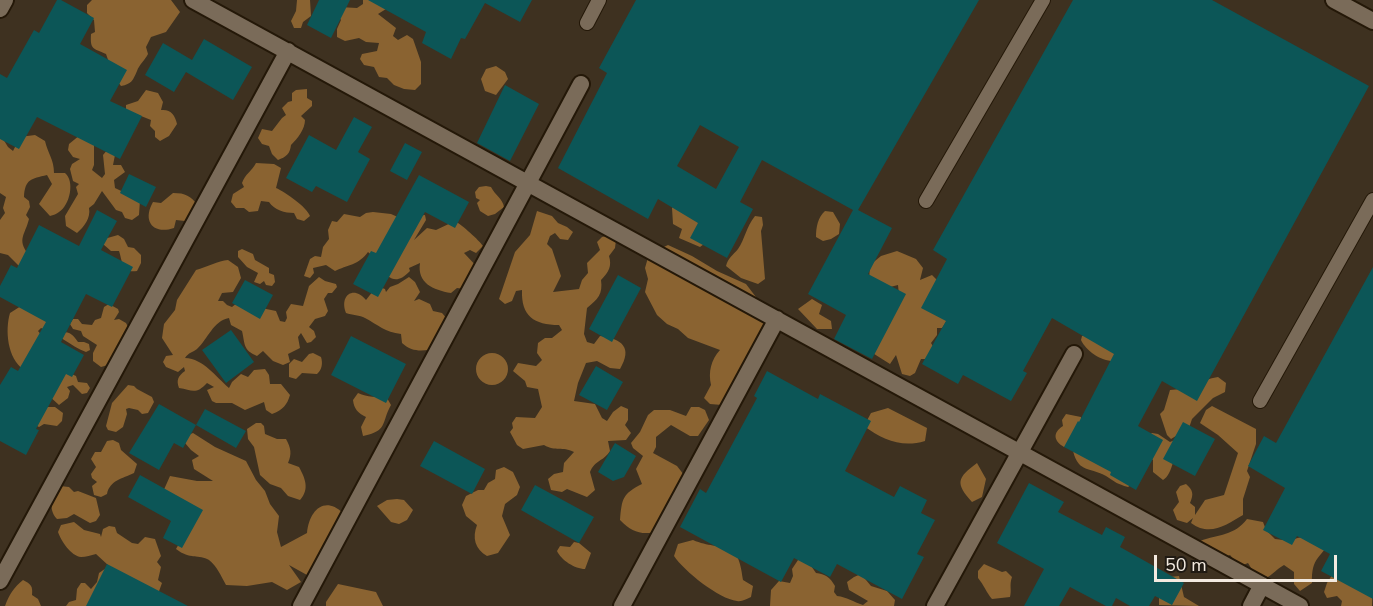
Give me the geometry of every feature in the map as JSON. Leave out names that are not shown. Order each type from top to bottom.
[{"type":"street","points":[[0,9],[5,0]]},
{"type":"street","points":[[194,0],[1300,606]]},
{"type":"street","points":[[1334,0],[1373,21]]},
{"type":"street","points":[[0,581],[288,51]]},
{"type":"street","points":[[301,606],[581,84]]},
{"type":"street","points":[[622,606],[777,319]]},
{"type":"street","points":[[935,606],[1074,354]]},
{"type":"street","points":[[1251,606],[1262,585]]},
{"type":"lane","points":[[587,23],[599,0]]},
{"type":"lane","points":[[926,201],[1044,0]]},
{"type":"lane","points":[[1260,401],[1373,200]]},
{"type":"shaded area","points":[[92,0],[171,0],[180,12],[166,32],[151,37],[146,47],[148,54],[128,84],[121,86],[114,77],[106,54],[92,46],[91,34],[95,32],[94,20],[87,13],[87,5]]},
{"type":"shaded area","points":[[297,0],[310,0],[311,16],[303,22],[301,28],[294,28],[291,21],[296,11]]},
{"type":"shaded area","points":[[363,0],[391,0],[386,9],[378,14],[396,28],[393,36],[398,40],[407,35],[413,39],[421,62],[421,84],[415,90],[394,85],[387,78],[379,77],[374,67],[364,65],[360,59],[362,54],[377,51],[379,43],[366,42],[359,38],[345,41],[337,37],[337,29],[341,20],[337,14],[339,7],[357,8],[363,4]]},
{"type":"shaded area","points":[[496,66],[505,72],[508,79],[496,95],[485,91],[481,79],[486,69]]},
{"type":"shaded area","points":[[307,89],[307,98],[312,101],[312,106],[301,116],[305,120],[304,127],[291,145],[289,153],[278,160],[272,154],[269,146],[262,144],[258,138],[262,129],[272,131],[286,115],[282,108],[292,101],[292,93],[296,90]]},
{"type":"shaded area","points":[[146,90],[158,93],[163,102],[161,110],[174,115],[177,124],[169,136],[160,141],[155,137],[155,131],[150,126],[151,120],[126,110],[126,105],[138,101]]},
{"type":"shaded area","points":[[0,134],[13,151],[20,137],[35,135],[45,141],[54,173],[65,173],[70,181],[70,193],[66,204],[58,213],[50,216],[39,204],[52,184],[47,175],[27,183],[24,197],[29,201],[30,207],[26,215],[29,219],[22,241],[28,254],[19,266],[8,255],[0,253],[0,220],[5,213],[3,208],[6,197],[0,193]]},
{"type":"shaded area","points":[[80,135],[94,139],[92,170],[102,178],[105,174],[103,155],[108,149],[115,155],[113,165],[121,165],[125,172],[114,180],[115,188],[140,200],[139,215],[132,220],[125,218],[122,212],[116,210],[102,191],[89,208],[88,219],[80,231],[77,233],[66,226],[65,216],[78,194],[76,187],[79,184],[73,181],[70,169],[72,164],[80,159],[73,157],[68,150],[69,144]]},
{"type":"shaded area","points":[[256,163],[274,164],[281,168],[276,188],[300,204],[310,216],[304,221],[297,219],[294,213],[280,210],[269,202],[261,201],[258,211],[249,212],[244,208],[236,208],[231,202],[233,194],[244,187],[243,180]]},
{"type":"shaded area","points":[[479,187],[491,187],[504,207],[488,216],[480,211],[477,203],[480,200],[476,198],[475,192]]},
{"type":"shaded area","points":[[173,193],[193,199],[198,205],[194,217],[185,221],[176,220],[174,228],[167,230],[155,228],[149,220],[153,202],[161,203]]},
{"type":"shaded area","points":[[675,204],[697,219],[704,244],[700,247],[679,238],[682,229],[673,224],[672,208]]},
{"type":"shaded area","points":[[537,211],[552,216],[558,223],[573,232],[568,240],[560,239],[555,233],[550,236],[547,244],[552,249],[561,276],[553,292],[579,289],[588,273],[587,263],[600,250],[597,242],[602,237],[610,235],[616,240],[615,248],[609,256],[609,269],[601,280],[600,293],[587,308],[584,334],[587,342],[594,344],[600,336],[619,342],[625,350],[624,361],[620,369],[610,368],[597,361],[586,363],[574,401],[595,404],[602,418],[607,421],[621,406],[628,409],[628,420],[625,425],[631,433],[626,440],[608,441],[610,451],[594,465],[590,472],[595,490],[587,497],[567,489],[562,492],[551,490],[548,479],[554,474],[563,472],[564,463],[574,452],[544,445],[523,449],[517,445],[510,432],[516,417],[535,418],[542,407],[538,389],[527,387],[525,381],[513,371],[518,363],[536,366],[542,360],[537,353],[538,343],[545,338],[552,338],[562,330],[559,325],[536,321],[531,317],[524,306],[522,290],[516,291],[512,301],[505,304],[499,299],[515,252],[530,235]]},
{"type":"shaded area","points":[[825,211],[833,212],[840,224],[839,234],[823,241],[816,237],[816,233],[819,219]]},
{"type":"shaded area","points":[[373,212],[391,214],[400,218],[425,215],[426,220],[414,240],[427,228],[436,230],[455,221],[483,246],[476,253],[470,250],[464,253],[480,270],[465,289],[457,288],[451,293],[438,290],[428,284],[421,276],[420,263],[409,268],[410,271],[402,277],[391,278],[368,252],[357,262],[335,271],[326,265],[313,268],[314,273],[310,278],[304,276],[310,259],[315,256],[321,257],[323,247],[329,239],[328,230],[332,221],[337,222],[344,214],[360,217]]},
{"type":"shaded area","points":[[755,216],[762,217],[763,225],[761,231],[765,279],[758,284],[741,278],[726,266],[738,249]]},
{"type":"shaded area","points":[[118,235],[124,239],[128,247],[134,248],[141,255],[141,263],[137,271],[125,269],[119,251],[111,251],[103,244],[104,239]]},
{"type":"shaded area","points":[[668,245],[746,284],[762,305],[770,332],[722,405],[710,404],[704,398],[711,385],[712,362],[720,350],[688,338],[678,329],[667,324],[657,315],[645,292],[648,279],[645,268],[649,254]]},
{"type":"shaded area","points":[[242,249],[253,254],[255,260],[269,268],[269,273],[274,275],[275,282],[272,286],[266,285],[264,281],[260,284],[254,282],[258,273],[247,267],[238,257],[238,251]]},
{"type":"shaded area","points":[[897,251],[916,259],[923,268],[920,280],[932,275],[937,280],[953,311],[942,328],[937,328],[937,335],[931,343],[934,348],[926,359],[921,359],[915,373],[910,376],[902,374],[896,355],[890,364],[871,352],[899,295],[898,285],[886,288],[869,280],[870,265],[881,256]]},
{"type":"shaded area","points":[[228,260],[238,267],[241,278],[233,292],[222,293],[218,301],[223,301],[232,307],[237,303],[276,311],[280,321],[285,322],[286,312],[291,304],[303,306],[309,286],[319,277],[336,284],[337,287],[324,299],[328,311],[325,316],[315,319],[309,327],[314,331],[316,337],[307,343],[301,333],[298,337],[300,348],[288,354],[290,362],[283,365],[273,361],[263,351],[257,356],[249,351],[245,346],[242,331],[231,325],[229,318],[215,326],[201,345],[185,358],[204,365],[229,388],[241,374],[248,377],[254,370],[265,369],[269,375],[270,384],[281,384],[290,395],[284,407],[272,414],[266,410],[264,402],[245,410],[232,403],[216,403],[212,401],[207,390],[214,387],[207,383],[197,390],[179,388],[178,380],[185,371],[184,367],[178,372],[166,367],[163,362],[166,356],[173,355],[162,338],[164,324],[175,310],[177,300],[196,270]]},
{"type":"shaded area","points":[[409,277],[415,282],[420,292],[414,301],[419,299],[430,304],[433,311],[442,313],[448,320],[429,350],[408,348],[402,343],[401,334],[386,330],[363,317],[346,313],[344,307],[344,301],[349,294],[357,293],[366,300],[379,287],[385,289],[386,292],[390,287]]},
{"type":"shaded area","points":[[812,299],[822,305],[819,314],[831,321],[832,329],[817,329],[798,309]]},
{"type":"shaded area","points":[[109,304],[119,312],[114,320],[119,319],[126,323],[130,331],[119,352],[114,352],[114,360],[101,367],[93,361],[93,353],[97,345],[83,336],[81,331],[73,329],[70,324],[73,319],[78,319],[82,324],[92,325],[95,320],[101,318],[104,307]]},
{"type":"shaded area","points":[[21,306],[51,321],[62,332],[72,334],[78,342],[89,344],[90,350],[86,352],[41,328],[38,331],[42,336],[24,370],[14,358],[8,335],[10,313]]},
{"type":"shaded area","points":[[1088,334],[1117,344],[1115,361],[1100,358],[1087,348],[1081,340],[1082,336]]},
{"type":"shaded area","points":[[313,353],[321,357],[322,362],[317,374],[302,373],[296,379],[289,377],[289,364],[294,359],[302,362]]},
{"type":"shaded area","points":[[492,353],[503,358],[508,369],[503,380],[492,385],[481,380],[476,369],[481,358]]},
{"type":"shaded area","points":[[67,372],[76,376],[78,382],[87,383],[90,388],[87,393],[82,394],[73,385],[67,387],[70,391],[68,398],[59,405],[48,395]]},
{"type":"shaded area","points":[[1218,377],[1226,383],[1225,392],[1213,398],[1192,419],[1189,428],[1171,439],[1167,435],[1160,414],[1164,410],[1170,390]]},
{"type":"shaded area","points":[[128,385],[152,397],[154,402],[148,413],[142,414],[138,410],[126,409],[127,414],[123,427],[116,432],[108,430],[106,426],[112,403]]},
{"type":"shaded area","points":[[358,393],[387,398],[391,405],[383,425],[377,432],[363,436],[361,427],[366,417],[357,410],[353,400]]},
{"type":"shaded area","points":[[1212,406],[1256,429],[1256,444],[1247,471],[1250,477],[1243,499],[1243,515],[1218,528],[1205,529],[1191,523],[1193,518],[1187,523],[1177,520],[1173,510],[1179,502],[1176,492],[1180,486],[1186,484],[1192,492],[1190,503],[1195,507],[1195,515],[1205,500],[1224,495],[1238,453],[1200,423],[1206,410]]},
{"type":"shaded area","points":[[47,407],[55,407],[63,413],[62,421],[57,426],[44,424],[39,427],[33,424]]},
{"type":"shaded area","points":[[691,407],[705,410],[709,420],[698,436],[690,436],[671,425],[656,437],[656,447],[653,453],[677,466],[684,475],[657,532],[641,533],[632,530],[620,520],[624,498],[630,491],[642,484],[636,469],[643,456],[633,448],[631,443],[640,432],[648,415],[654,410],[670,410],[686,416]]},
{"type":"shaded area","points":[[888,408],[927,428],[925,441],[901,443],[878,435],[864,426],[871,413]]},
{"type":"shaded area","points":[[1066,414],[1081,417],[1081,425],[1134,483],[1128,487],[1124,486],[1080,465],[1072,446],[1064,447],[1056,437],[1057,431],[1063,426],[1062,420]]},
{"type":"shaded area","points":[[256,423],[264,426],[265,434],[277,439],[286,439],[290,451],[288,463],[299,467],[305,479],[306,488],[300,500],[288,496],[281,488],[270,484],[260,475],[254,447],[248,439],[247,429]]},
{"type":"shaded area","points":[[193,433],[215,447],[246,461],[279,516],[277,532],[281,547],[307,533],[311,518],[319,508],[330,505],[343,513],[318,569],[307,575],[289,565],[301,582],[287,590],[272,582],[247,586],[226,585],[217,568],[209,560],[186,555],[176,549],[196,513],[162,494],[170,476],[197,481],[213,481],[194,469],[192,460],[199,456],[185,443],[186,436]]},
{"type":"shaded area","points":[[1152,433],[1170,442],[1179,438],[1171,468],[1163,480],[1153,472],[1153,460],[1143,451],[1144,438]]},
{"type":"shaded area","points":[[113,440],[119,443],[121,450],[137,464],[134,473],[114,483],[107,494],[101,497],[94,495],[92,486],[97,482],[91,474],[96,467],[91,459],[95,452],[101,452],[107,441]]},
{"type":"shaded area","points":[[977,463],[986,479],[982,497],[972,502],[963,490],[961,481],[965,473]]},
{"type":"shaded area","points":[[504,467],[513,472],[520,487],[517,495],[505,504],[502,516],[510,535],[498,553],[487,556],[476,543],[477,525],[466,516],[462,505],[466,496],[478,490],[484,490],[488,483],[495,479],[496,470]]},
{"type":"shaded area","points":[[60,486],[69,487],[74,492],[78,491],[96,498],[100,515],[96,521],[90,523],[74,514],[67,518],[57,519],[52,507],[53,498]]},
{"type":"shaded area","points":[[387,500],[404,500],[413,510],[407,520],[399,524],[391,522],[377,506]]},
{"type":"shaded area","points":[[1247,519],[1263,522],[1266,530],[1275,539],[1291,541],[1305,537],[1333,538],[1315,563],[1312,583],[1300,591],[1294,584],[1294,572],[1284,565],[1262,580],[1256,576],[1248,563],[1243,565],[1230,555],[1223,558],[1200,556],[1200,541],[1231,532]]},
{"type":"shaded area","points":[[74,522],[84,530],[100,534],[101,537],[103,529],[109,526],[115,527],[117,533],[132,543],[138,544],[145,537],[155,539],[161,556],[157,562],[161,567],[158,580],[162,583],[158,594],[110,606],[66,606],[69,602],[76,600],[77,589],[81,583],[85,583],[91,589],[97,582],[99,573],[109,566],[96,554],[77,556],[61,540],[58,532],[61,525]]},
{"type":"shaded area","points":[[693,540],[733,551],[741,566],[743,580],[753,586],[751,597],[741,601],[730,599],[712,590],[686,569],[674,556],[678,544]]},
{"type":"shaded area","points":[[574,542],[579,543],[591,553],[585,569],[569,563],[557,551],[560,546],[570,547]]},
{"type":"shaded area","points":[[798,560],[807,560],[816,573],[829,578],[835,586],[834,592],[837,596],[863,605],[868,601],[849,590],[847,582],[861,574],[871,586],[887,591],[895,600],[894,606],[770,606],[771,590],[779,581],[790,583],[793,576],[792,569]]},
{"type":"shaded area","points":[[984,564],[1002,572],[1006,571],[1012,577],[1010,597],[992,599],[978,578],[978,571]]},
{"type":"shaded area","points":[[1334,572],[1373,580],[1372,606],[1341,606],[1342,601],[1337,596],[1327,598],[1324,592]]},
{"type":"shaded area","points":[[1179,576],[1184,597],[1199,606],[1159,605],[1159,592],[1169,577]]},
{"type":"shaded area","points":[[23,580],[31,586],[32,595],[38,599],[41,606],[5,606],[12,592]]},
{"type":"shaded area","points":[[338,584],[376,592],[383,606],[326,606],[326,602]]},
{"type":"building","points":[[57,0],[94,18],[80,44],[127,70],[110,101],[142,116],[120,159],[37,117],[19,149],[0,139],[0,74],[7,78],[34,30],[39,33]]},
{"type":"building","points":[[319,0],[350,0],[331,38],[307,25]]},
{"type":"building","points":[[368,0],[532,0],[520,22],[485,3],[465,39],[461,38],[451,59],[422,43],[426,32]]},
{"type":"building","points":[[636,0],[979,0],[858,210],[892,228],[868,274],[906,294],[872,359],[834,339],[846,315],[808,294],[853,210],[762,160],[740,202],[753,209],[727,258],[690,238],[698,223],[658,199],[648,219],[558,168],[607,73],[599,68]],"holes":[[[700,125],[739,147],[716,189],[677,166]]]},
{"type":"building","points":[[1073,0],[1212,0],[1369,86],[1197,401],[1162,381],[1138,426],[1163,440],[1136,490],[1110,475],[1111,472],[1064,447],[1114,354],[1052,318],[1023,371],[1027,373],[1011,401],[963,375],[958,384],[922,364],[946,321],[921,308],[947,259],[933,250]]},
{"type":"building","points":[[204,39],[252,67],[233,100],[186,72],[174,92],[145,75],[163,43],[192,60]]},
{"type":"building","points":[[505,85],[539,104],[510,161],[477,143]]},
{"type":"building","points":[[354,117],[372,127],[358,152],[370,159],[347,202],[316,186],[312,192],[286,178],[309,135],[336,150]]},
{"type":"building","points":[[405,143],[422,152],[407,180],[390,171]]},
{"type":"building","points":[[129,174],[156,187],[146,207],[120,193]]},
{"type":"building","points":[[419,175],[469,202],[455,228],[425,212],[378,297],[353,284],[371,251],[376,253]]},
{"type":"building","points":[[97,210],[117,221],[101,250],[133,267],[112,307],[86,294],[61,342],[84,355],[72,377],[66,374],[36,429],[39,430],[26,455],[0,441],[0,385],[11,367],[18,371],[46,322],[0,297],[0,286],[11,265],[17,268],[39,225],[79,246]]},
{"type":"building","points":[[1373,267],[1373,599],[1321,571],[1330,554],[1297,536],[1292,545],[1263,530],[1285,488],[1248,466],[1264,436],[1276,443]]},
{"type":"building","points":[[618,275],[641,288],[612,342],[589,329]]},
{"type":"building","points":[[245,280],[273,295],[260,319],[232,303]]},
{"type":"building","points":[[231,330],[254,362],[226,383],[202,350]]},
{"type":"building","points":[[351,336],[406,364],[386,403],[331,375]]},
{"type":"building","points":[[596,366],[623,382],[607,410],[579,395]]},
{"type":"building","points":[[767,371],[818,399],[820,394],[871,421],[845,471],[894,497],[900,486],[927,500],[921,513],[935,520],[917,554],[924,557],[902,599],[837,564],[830,577],[794,558],[781,582],[680,527],[700,489],[706,493],[757,398],[754,396]]},
{"type":"building","points":[[159,404],[196,425],[183,448],[174,443],[159,470],[129,453]]},
{"type":"building","points":[[205,409],[246,431],[236,448],[196,425]]},
{"type":"building","points":[[1183,422],[1215,439],[1195,476],[1163,459]]},
{"type":"building","points":[[434,441],[485,469],[472,494],[420,466]]},
{"type":"building","points":[[615,443],[636,456],[624,477],[613,481],[598,472]]},
{"type":"building","points":[[140,475],[203,510],[182,548],[163,538],[171,521],[128,497]]},
{"type":"building","points":[[1029,483],[1064,502],[1058,512],[1102,535],[1106,527],[1125,537],[1120,547],[1184,583],[1172,605],[1155,596],[1149,606],[1130,606],[1116,598],[1112,606],[1106,606],[1070,587],[1059,606],[1024,606],[1044,569],[997,543]]},
{"type":"building","points":[[535,485],[594,517],[579,543],[521,510]]},
{"type":"building","points":[[107,564],[188,606],[86,606]]}]
